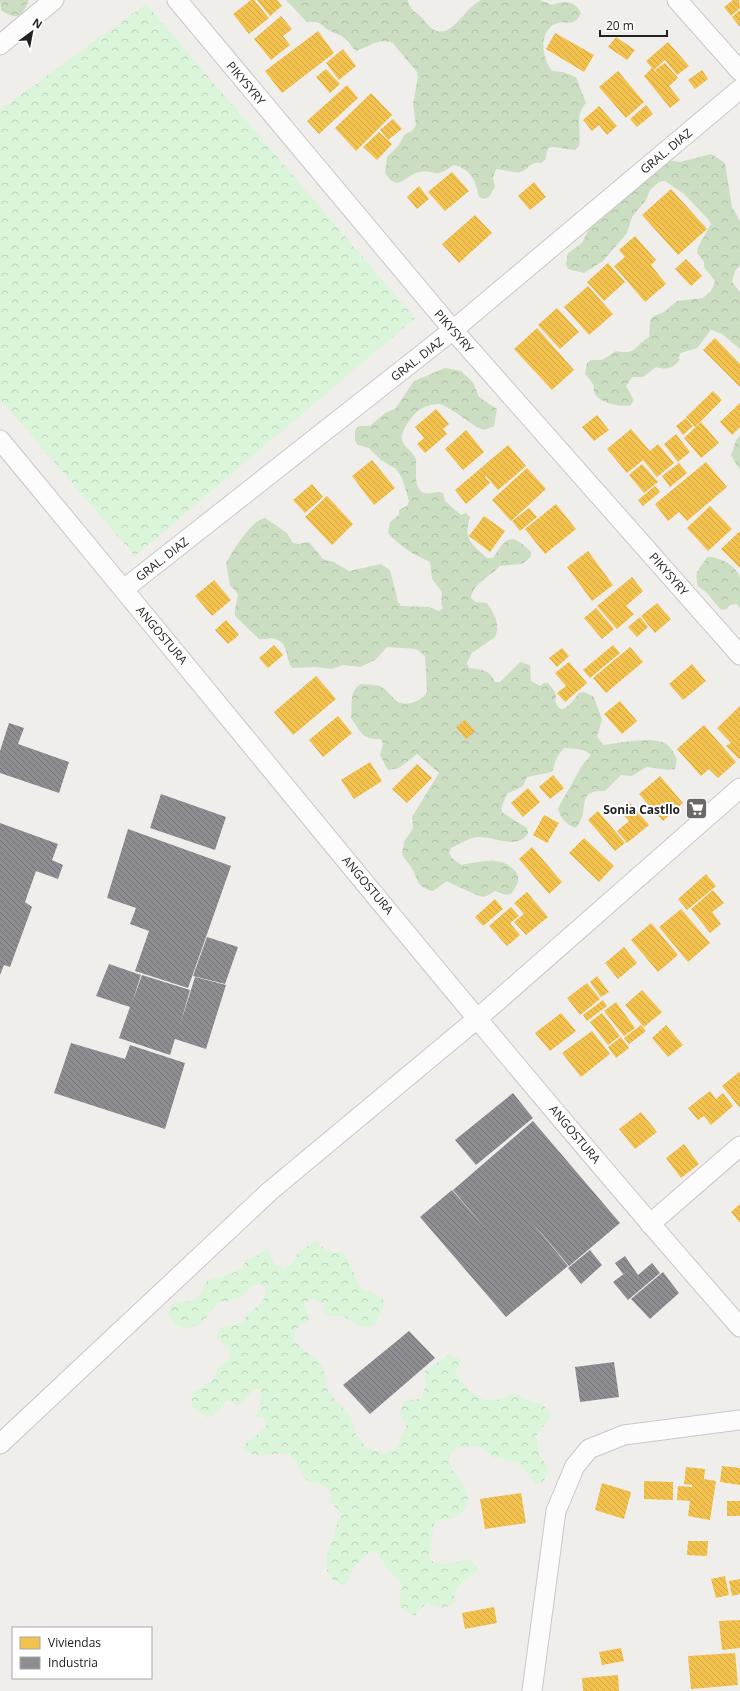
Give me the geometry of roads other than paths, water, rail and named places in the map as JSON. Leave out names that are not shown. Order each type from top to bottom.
[{"type":"street","points":[[0,45],[54,0]]},
{"type":"street","name":"PIKYSYRY","points":[[177,0],[453,330],[740,655]]},
{"type":"street","points":[[677,0],[740,71]]},
{"type":"street","name":"GRAL. DIAZ","points":[[124,589],[453,330],[740,89]]},
{"type":"street","name":"ANGOSTURA","points":[[0,440],[478,1018],[650,1224],[740,1327]]},
{"type":"street","points":[[0,1444],[270,1191],[478,1018],[740,788]]},
{"type":"street","points":[[650,1224],[740,1146]]},
{"type":"street","points":[[532,1691],[556,1511],[575,1466],[589,1449],[624,1435],[740,1420]]},
{"type":"place","name":"Sonia Castllo","points":[[696,809]]}]
